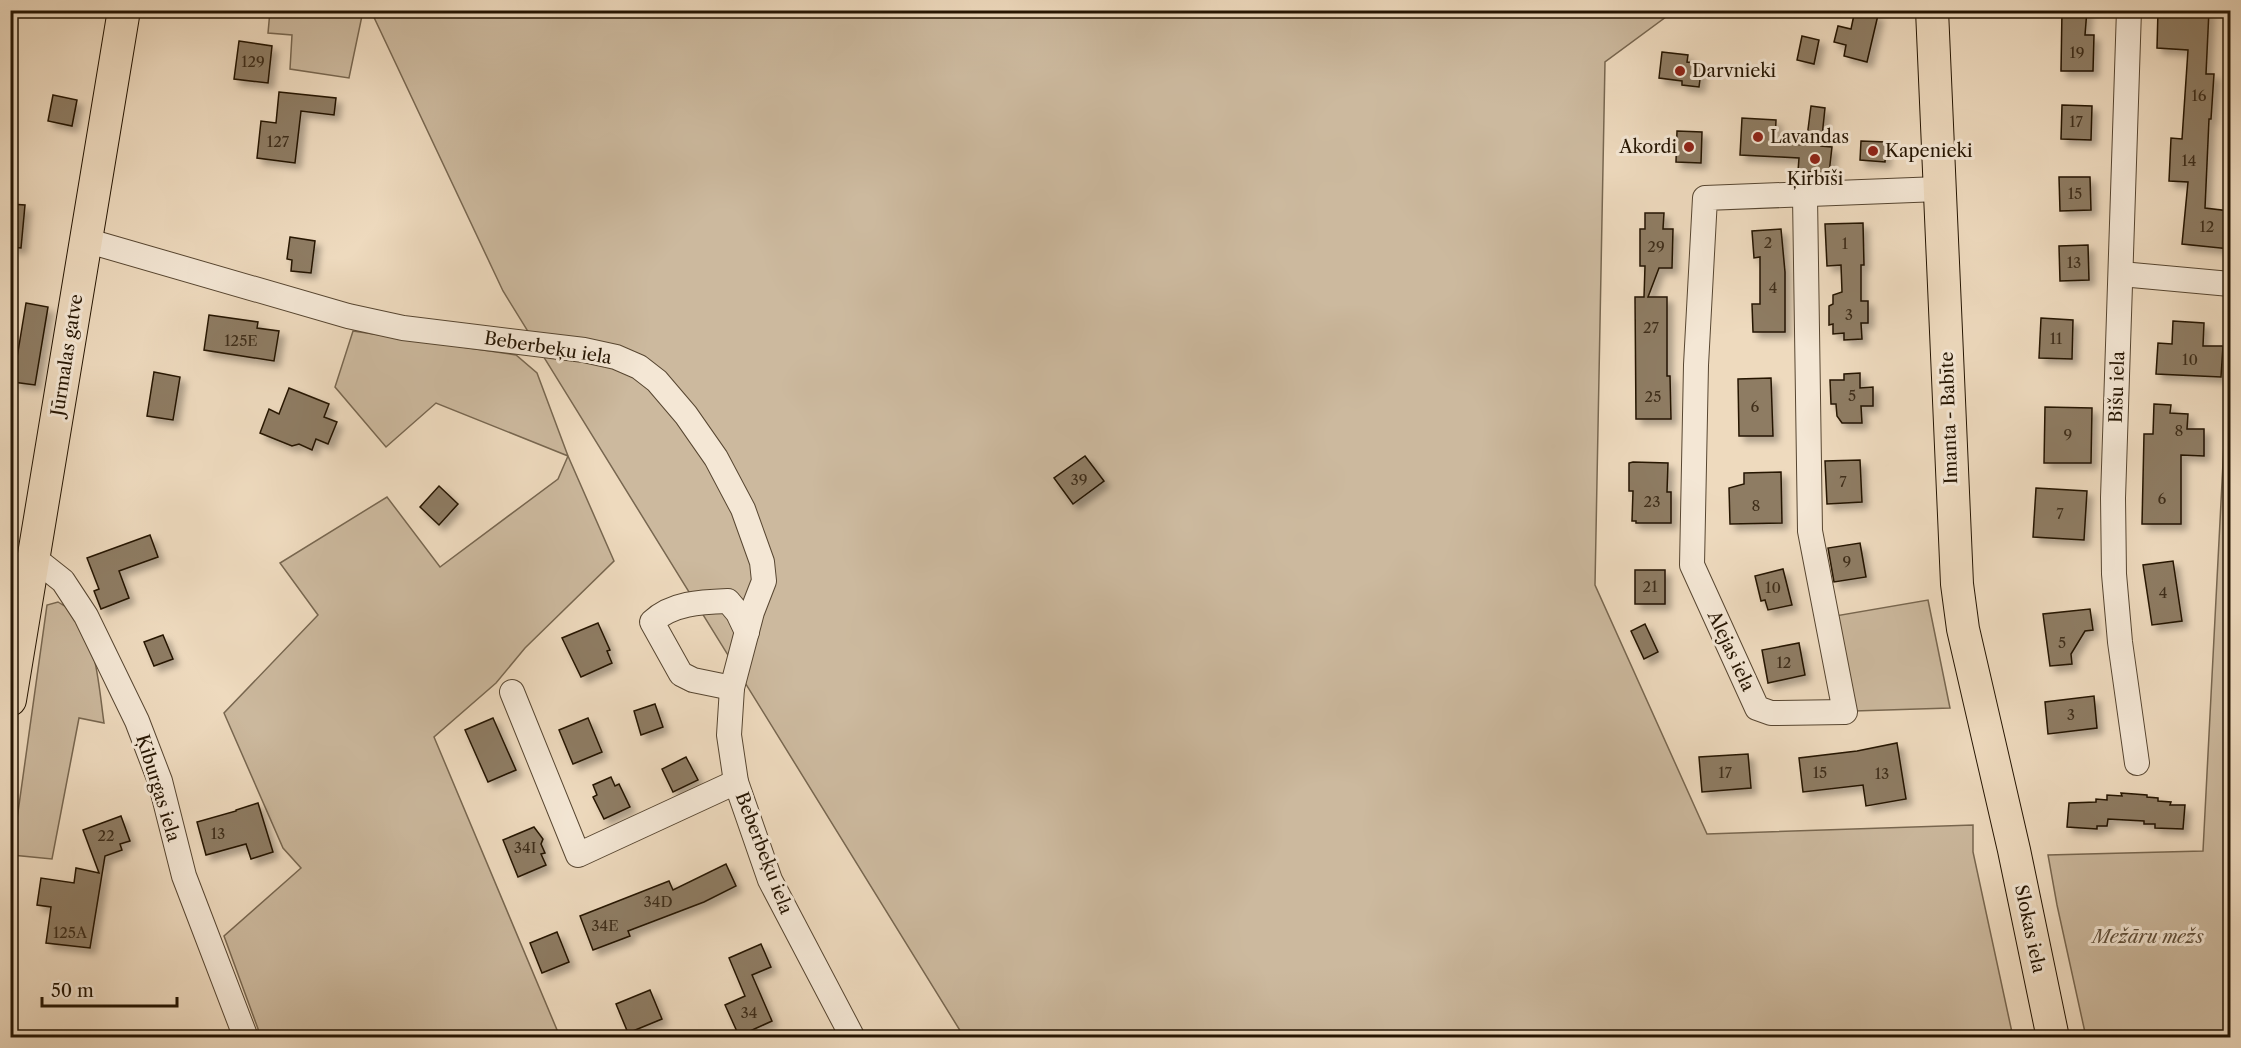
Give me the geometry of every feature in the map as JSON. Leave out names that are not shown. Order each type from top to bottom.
[{"type":"main road","name":"Jūrmalas gatve","points":[[10,700],[124,10]]},
{"type":"main road","name":"Imanta - Babīte","points":[[1932,10],[1957,584],[1963,629],[2007,820]]},
{"type":"main road","name":"Slokas iela","points":[[2007,820],[2053,1038]]},
{"type":"street","name":"Bišu iela","points":[[2129,10],[2113,498],[2114,574],[2120,642],[2137,763]]},
{"type":"street","points":[[1805,196],[1940,189]]},
{"type":"street","name":"Alejas iela","points":[[1805,196],[1810,531],[1845,712],[1772,713],[1757,708],[1692,565],[1696,364],[1705,198],[1805,196]]},
{"type":"street","name":"Beberbeķu iela","points":[[85,240],[348,316],[403,328],[584,350],[616,357],[639,367],[657,381],[686,415],[716,458],[742,509],[762,562],[764,582],[747,632],[732,688],[729,735],[736,782],[770,880],[853,1038]]},
{"type":"street","points":[[2121,274],[2230,284]]},
{"type":"street","name":"Ķiburgas iela","points":[[34,558],[63,581],[86,616],[137,722],[160,781],[184,876],[246,1038]]},
{"type":"street","points":[[732,688],[693,680],[681,675],[652,622],[658,616],[680,606],[728,602],[738,613],[747,632]]},
{"type":"street","points":[[512,692],[578,855],[736,782]]},
{"type":"green space","points":[[270,11],[363,11],[349,78],[290,69],[292,35],[268,33]]},
{"type":"green space","points":[[371,11],[1674,11],[1605,62],[1595,585],[1707,834],[1973,825],[1973,852],[2013,1037],[964,1037],[503,291]]},
{"type":"green space","points":[[353,331],[516,355],[537,373],[568,456],[436,403],[386,447],[335,387]]},
{"type":"green space","name":"Mežāru mežs","points":[[2226,405],[2230,405],[2230,1037],[2086,1037],[2048,855],[2203,851]]},
{"type":"green space","points":[[568,456],[614,561],[525,648],[496,683],[434,737],[560,1037],[261,1037],[224,936],[301,868],[283,848],[224,713],[318,615],[280,563],[387,497],[440,567],[558,479]]},
{"type":"green space","points":[[1928,600],[1950,708],[1854,711],[1835,616]]},
{"type":"green space","points":[[58,602],[75,614],[89,640],[96,668],[104,723],[79,718],[52,859],[12,855],[47,605]]},
{"type":"building","points":[[1855,10],[1878,15],[1867,62],[1844,56],[1846,45],[1834,42],[1838,26],[1851,29]]},
{"type":"building","points":[[2062,10],[2087,10],[2085,35],[2094,35],[2093,71],[2061,71]]},
{"type":"building","points":[[2158,10],[2209,10],[2206,74],[2214,74],[2211,119],[2209,119],[2205,208],[2230,211],[2230,249],[2182,244],[2188,182],[2169,181],[2171,138],[2182,139],[2188,50],[2157,48]]},
{"type":"building","points":[[1802,36],[1819,40],[1814,64],[1797,60]]},
{"type":"building","points":[[239,41],[272,46],[268,83],[234,79]]},
{"type":"building","name":"Darvnieki","points":[[1662,52],[1688,55],[1687,62],[1702,64],[1699,87],[1682,85],[1682,81],[1659,78]]},
{"type":"building","points":[[279,92],[336,98],[334,115],[301,111],[295,163],[257,158],[261,121],[276,123]]},
{"type":"building","points":[[53,95],[77,100],[72,126],[48,121]]},
{"type":"building","points":[[2062,105],[2092,106],[2091,140],[2061,139]]},
{"type":"building","points":[[1811,106],[1825,108],[1821,146],[1832,147],[1829,173],[1798,171],[1799,158],[1740,155],[1742,118],[1776,120],[1775,143],[1806,145]]},
{"type":"building","name":"Akordi","points":[[1677,131],[1702,132],[1701,163],[1676,162]]},
{"type":"building","name":"Kapenieki","points":[[1861,141],[1886,142],[1885,162],[1860,160]]},
{"type":"building","points":[[2059,177],[2090,177],[2091,210],[2060,211]]},
{"type":"building","points":[[10,204],[25,205],[21,248],[10,247]]},
{"type":"building","points":[[1645,213],[1664,213],[1663,229],[1673,229],[1672,268],[1659,268],[1648,297],[1667,297],[1667,376],[1670,376],[1671,419],[1636,419],[1635,297],[1644,297],[1645,266],[1640,266],[1640,229],[1645,229]]},
{"type":"building","points":[[1863,223],[1864,265],[1861,265],[1861,301],[1868,301],[1868,323],[1861,323],[1862,339],[1844,340],[1844,333],[1833,334],[1833,324],[1829,325],[1829,306],[1833,304],[1833,295],[1842,292],[1841,265],[1827,266],[1825,224]]},
{"type":"building","points":[[1781,229],[1785,272],[1785,332],[1753,332],[1752,304],[1760,304],[1760,257],[1754,258],[1752,231]]},
{"type":"building","points":[[290,237],[315,241],[311,273],[291,271],[292,260],[287,259]]},
{"type":"building","points":[[2088,245],[2089,280],[2060,281],[2059,246]]},
{"type":"building","points":[[26,303],[48,307],[35,385],[13,382]]},
{"type":"building","points":[[209,315],[258,322],[257,328],[279,331],[274,361],[204,350]]},
{"type":"building","points":[[2041,318],[2073,320],[2072,359],[2039,358]]},
{"type":"building","points":[[2173,321],[2204,323],[2203,346],[2223,346],[2221,377],[2156,374],[2158,343],[2172,344]]},
{"type":"building","points":[[154,372],[180,377],[173,420],[147,416]]},
{"type":"building","points":[[1860,373],[1860,388],[1873,387],[1873,406],[1861,406],[1862,423],[1842,423],[1837,416],[1836,404],[1831,404],[1830,380],[1844,380],[1844,374]]},
{"type":"building","points":[[1771,378],[1773,436],[1739,436],[1738,379]]},
{"type":"building","points":[[289,388],[329,404],[324,417],[337,422],[328,444],[316,439],[312,450],[299,444],[292,446],[260,433],[269,409],[279,414]]},
{"type":"building","points":[[2154,404],[2171,405],[2170,413],[2188,414],[2187,429],[2204,429],[2204,456],[2181,455],[2181,524],[2142,524],[2144,434],[2153,434]]},
{"type":"building","points":[[2045,407],[2092,408],[2091,463],[2044,463]]},
{"type":"building","points":[[1085,456],[1104,481],[1073,504],[1054,478]]},
{"type":"building","points":[[1860,460],[1862,502],[1827,504],[1825,461]]},
{"type":"building","points":[[1629,463],[1668,463],[1667,492],[1671,492],[1671,523],[1632,521],[1633,491],[1629,491]]},
{"type":"building","points":[[1781,472],[1782,523],[1730,524],[1729,488],[1744,484],[1744,473]]},
{"type":"building","points":[[439,486],[458,504],[439,525],[420,507]]},
{"type":"building","points":[[2036,488],[2087,491],[2084,540],[2033,537]]},
{"type":"building","points":[[150,535],[158,557],[119,571],[129,598],[101,609],[94,591],[99,589],[87,558]]},
{"type":"building","points":[[1860,543],[1866,577],[1834,582],[1828,548]]},
{"type":"building","points":[[2173,561],[2182,621],[2152,625],[2143,565]]},
{"type":"building","points":[[1783,569],[1792,605],[1768,610],[1765,600],[1761,601],[1755,576]]},
{"type":"building","points":[[1635,570],[1665,570],[1665,604],[1635,604]]},
{"type":"building","points":[[2090,609],[2093,630],[2085,631],[2071,654],[2072,664],[2050,666],[2043,614]]},
{"type":"building","points":[[598,623],[610,650],[607,651],[612,663],[581,677],[562,638]]},
{"type":"building","points":[[1645,624],[1658,652],[1644,659],[1631,631]]},
{"type":"building","points":[[163,635],[173,659],[154,666],[144,642]]},
{"type":"building","points":[[1799,643],[1805,675],[1768,683],[1762,650]]},
{"type":"building","points":[[2094,696],[2097,728],[2048,734],[2045,702]]},
{"type":"building","points":[[655,704],[663,727],[641,735],[634,711]]},
{"type":"building","points":[[493,718],[516,770],[488,782],[465,730]]},
{"type":"building","points":[[588,718],[602,752],[573,764],[559,730]]},
{"type":"building","points":[[1897,743],[1906,799],[1866,806],[1863,785],[1803,792],[1799,758],[1857,751]]},
{"type":"building","points":[[1748,754],[1751,788],[1702,792],[1699,757]]},
{"type":"building","points":[[686,757],[698,780],[673,792],[662,769]]},
{"type":"building","points":[[611,777],[615,786],[619,784],[630,807],[604,819],[593,797],[597,795],[593,785]]},
{"type":"building","points":[[2121,793],[2147,795],[2147,797],[2158,798],[2158,801],[2171,802],[2170,805],[2185,805],[2183,829],[2155,828],[2155,824],[2144,824],[2144,821],[2108,819],[2107,826],[2097,826],[2097,829],[2067,827],[2069,803],[2096,802],[2096,799],[2107,800],[2107,795],[2122,796]]},
{"type":"building","points":[[258,803],[273,852],[251,859],[246,844],[206,855],[197,822]]},
{"type":"building","points":[[121,816],[130,841],[120,844],[122,850],[105,856],[90,948],[46,943],[51,907],[37,905],[41,878],[74,883],[76,868],[99,873],[83,830]]},
{"type":"building","points":[[534,827],[543,839],[541,844],[545,853],[541,854],[546,865],[518,877],[503,840]]},
{"type":"building","points":[[726,864],[736,886],[704,902],[628,931],[630,936],[593,950],[580,916],[669,881],[673,890]]},
{"type":"building","points":[[557,932],[569,962],[542,973],[530,943]]},
{"type":"building","points":[[761,944],[771,967],[752,975],[772,1021],[739,1036],[725,1005],[745,996],[729,958]]},
{"type":"building","points":[[650,990],[662,1019],[628,1033],[616,1004]]},
{"type":"place","name":"Darvnieki","points":[[1680,71]]},
{"type":"place","name":"Lavandas","points":[[1758,137]]},
{"type":"place","name":"Akordi","points":[[1689,147]]},
{"type":"place","name":"Kapenieki","points":[[1873,151]]},
{"type":"place","name":"Ķirbīši","points":[[1815,159]]}]
